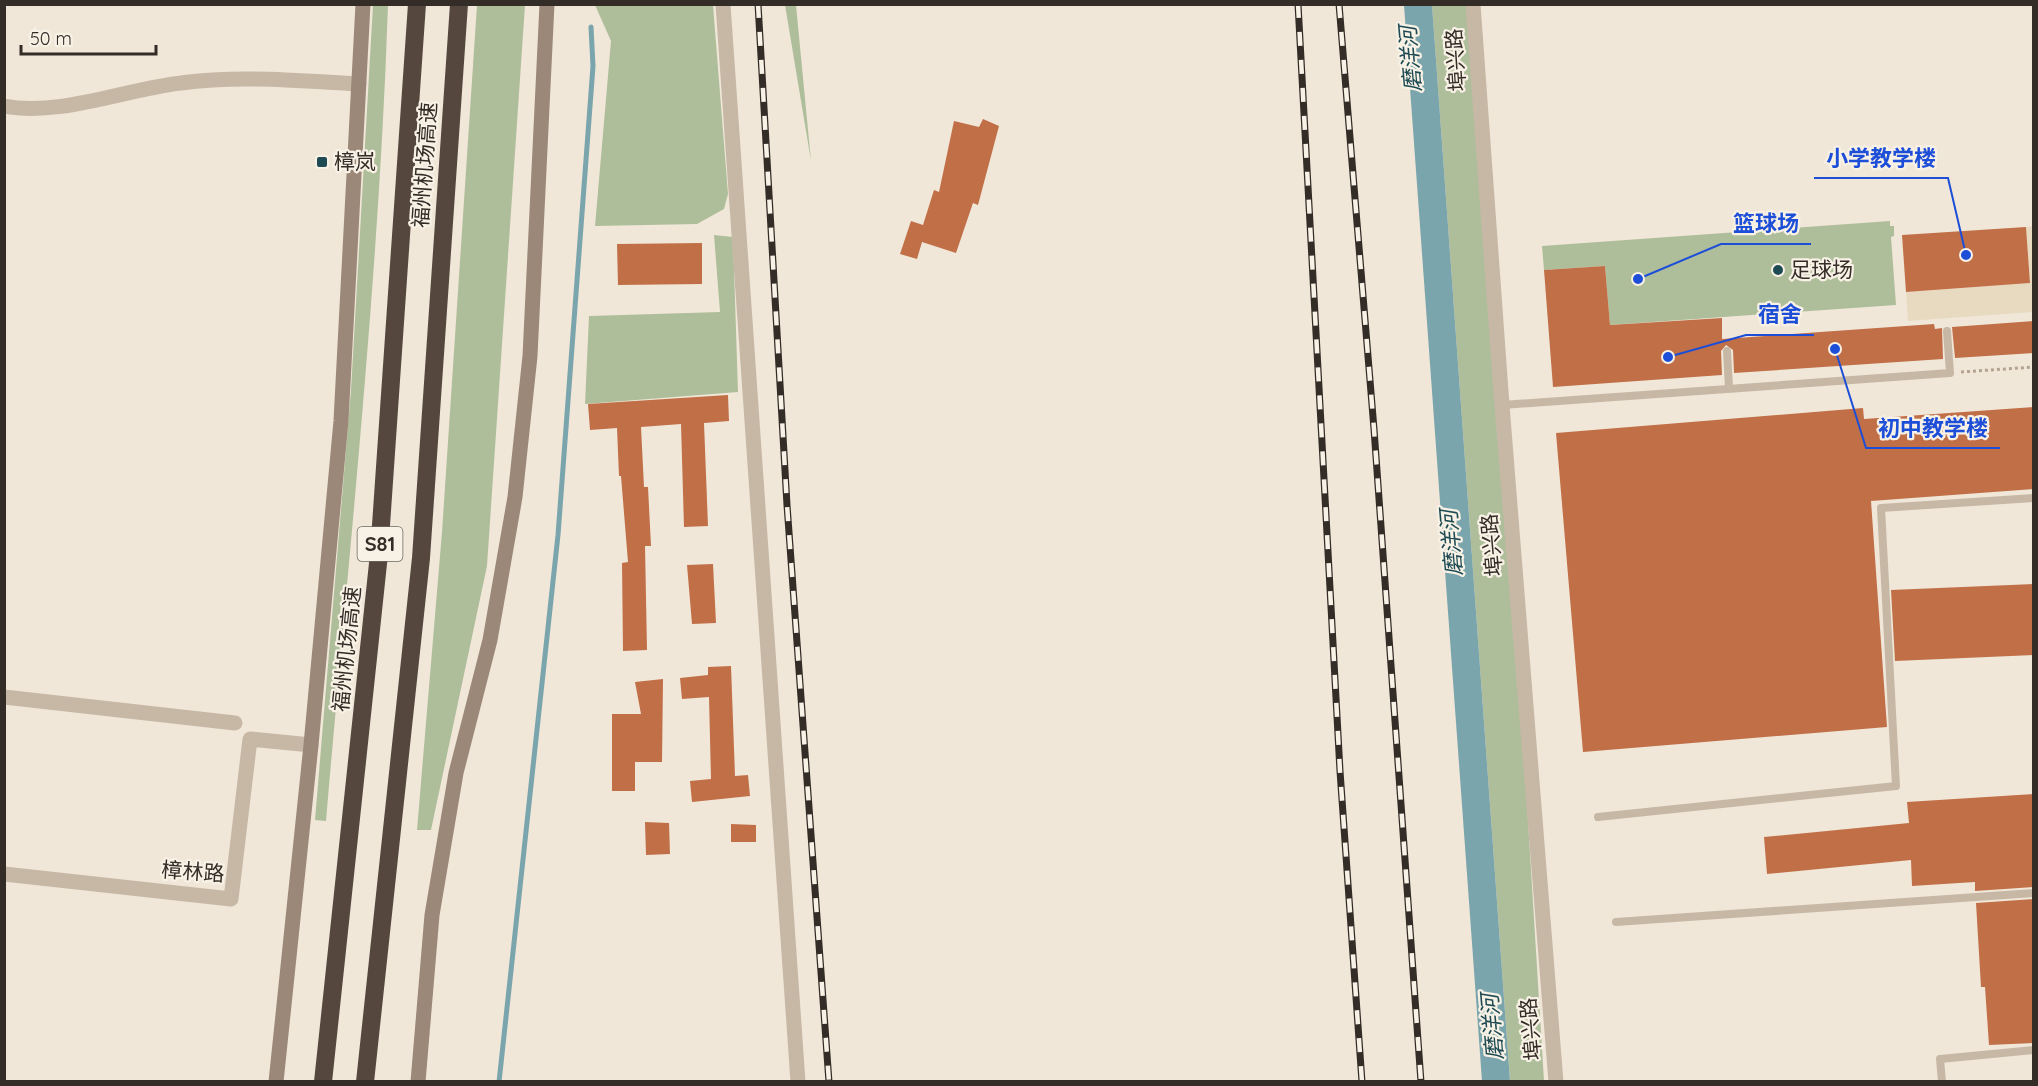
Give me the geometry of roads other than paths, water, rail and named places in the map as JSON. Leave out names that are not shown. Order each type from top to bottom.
[{"type":"highway","name":"福州机场高速","points":[[323,1082],[379,554],[417,4]]},
{"type":"highway","name":"福州机场高速","points":[[365,1082],[421,558],[459,4]]},
{"type":"main road","points":[[276,1082],[311,745],[341,421],[363,4]]},
{"type":"main road","points":[[418,1082],[432,915],[456,772],[490,640],[515,497],[530,356],[547,4]]},
{"type":"street","points":[[723,4],[798,1082]]},
{"type":"street","name":"埠兴路","points":[[1473,4],[1502,405],[1556,1082]]},
{"type":"street","points":[[4,106],[45,107],[193,82],[288,80],[360,84]]},
{"type":"street","points":[[4,697],[235,723]]},
{"type":"street","points":[[250,739],[311,745]]},
{"type":"street","name":"樟林路","points":[[4,874],[231,899],[250,739]]},
{"type":"lane","points":[[1502,405],[1950,373],[1947,332]]},
{"type":"lane","points":[[1727,351],[1730,388]]},
{"type":"lane","points":[[1598,818],[1896,786],[1881,508],[2034,498]]},
{"type":"lane","points":[[235,723],[250,739]]},
{"type":"lane","points":[[1616,922],[2034,892]]},
{"type":"lane","points":[[1942,1082],[1940,1059],[2034,1050]]},
{"type":"water","name":"磨洋河","points":[[1404,5],[1432,5],[1510,1081],[1482,1081]]},
{"type":"waterway","points":[[499,1082],[558,535],[593,66],[591,27]]},
{"type":"railway","points":[[758,4],[787,505],[829,1082]]},
{"type":"railway","points":[[1298,4],[1340,771],[1362,1082]]},
{"type":"railway","points":[[1339,4],[1374,429],[1421,1082]]},
{"type":"place","name":"樟岚","points":[[322,162]]},
{"type":"place","name":"小学教学楼","points":[[1966,255]]},
{"type":"place","name":"足球场","points":[[1778,270]]},
{"type":"place","name":"篮球场","points":[[1638,279]]},
{"type":"place","name":"初中教学楼","points":[[1835,349]]},
{"type":"place","name":"宿舍","points":[[1668,357]]}]
